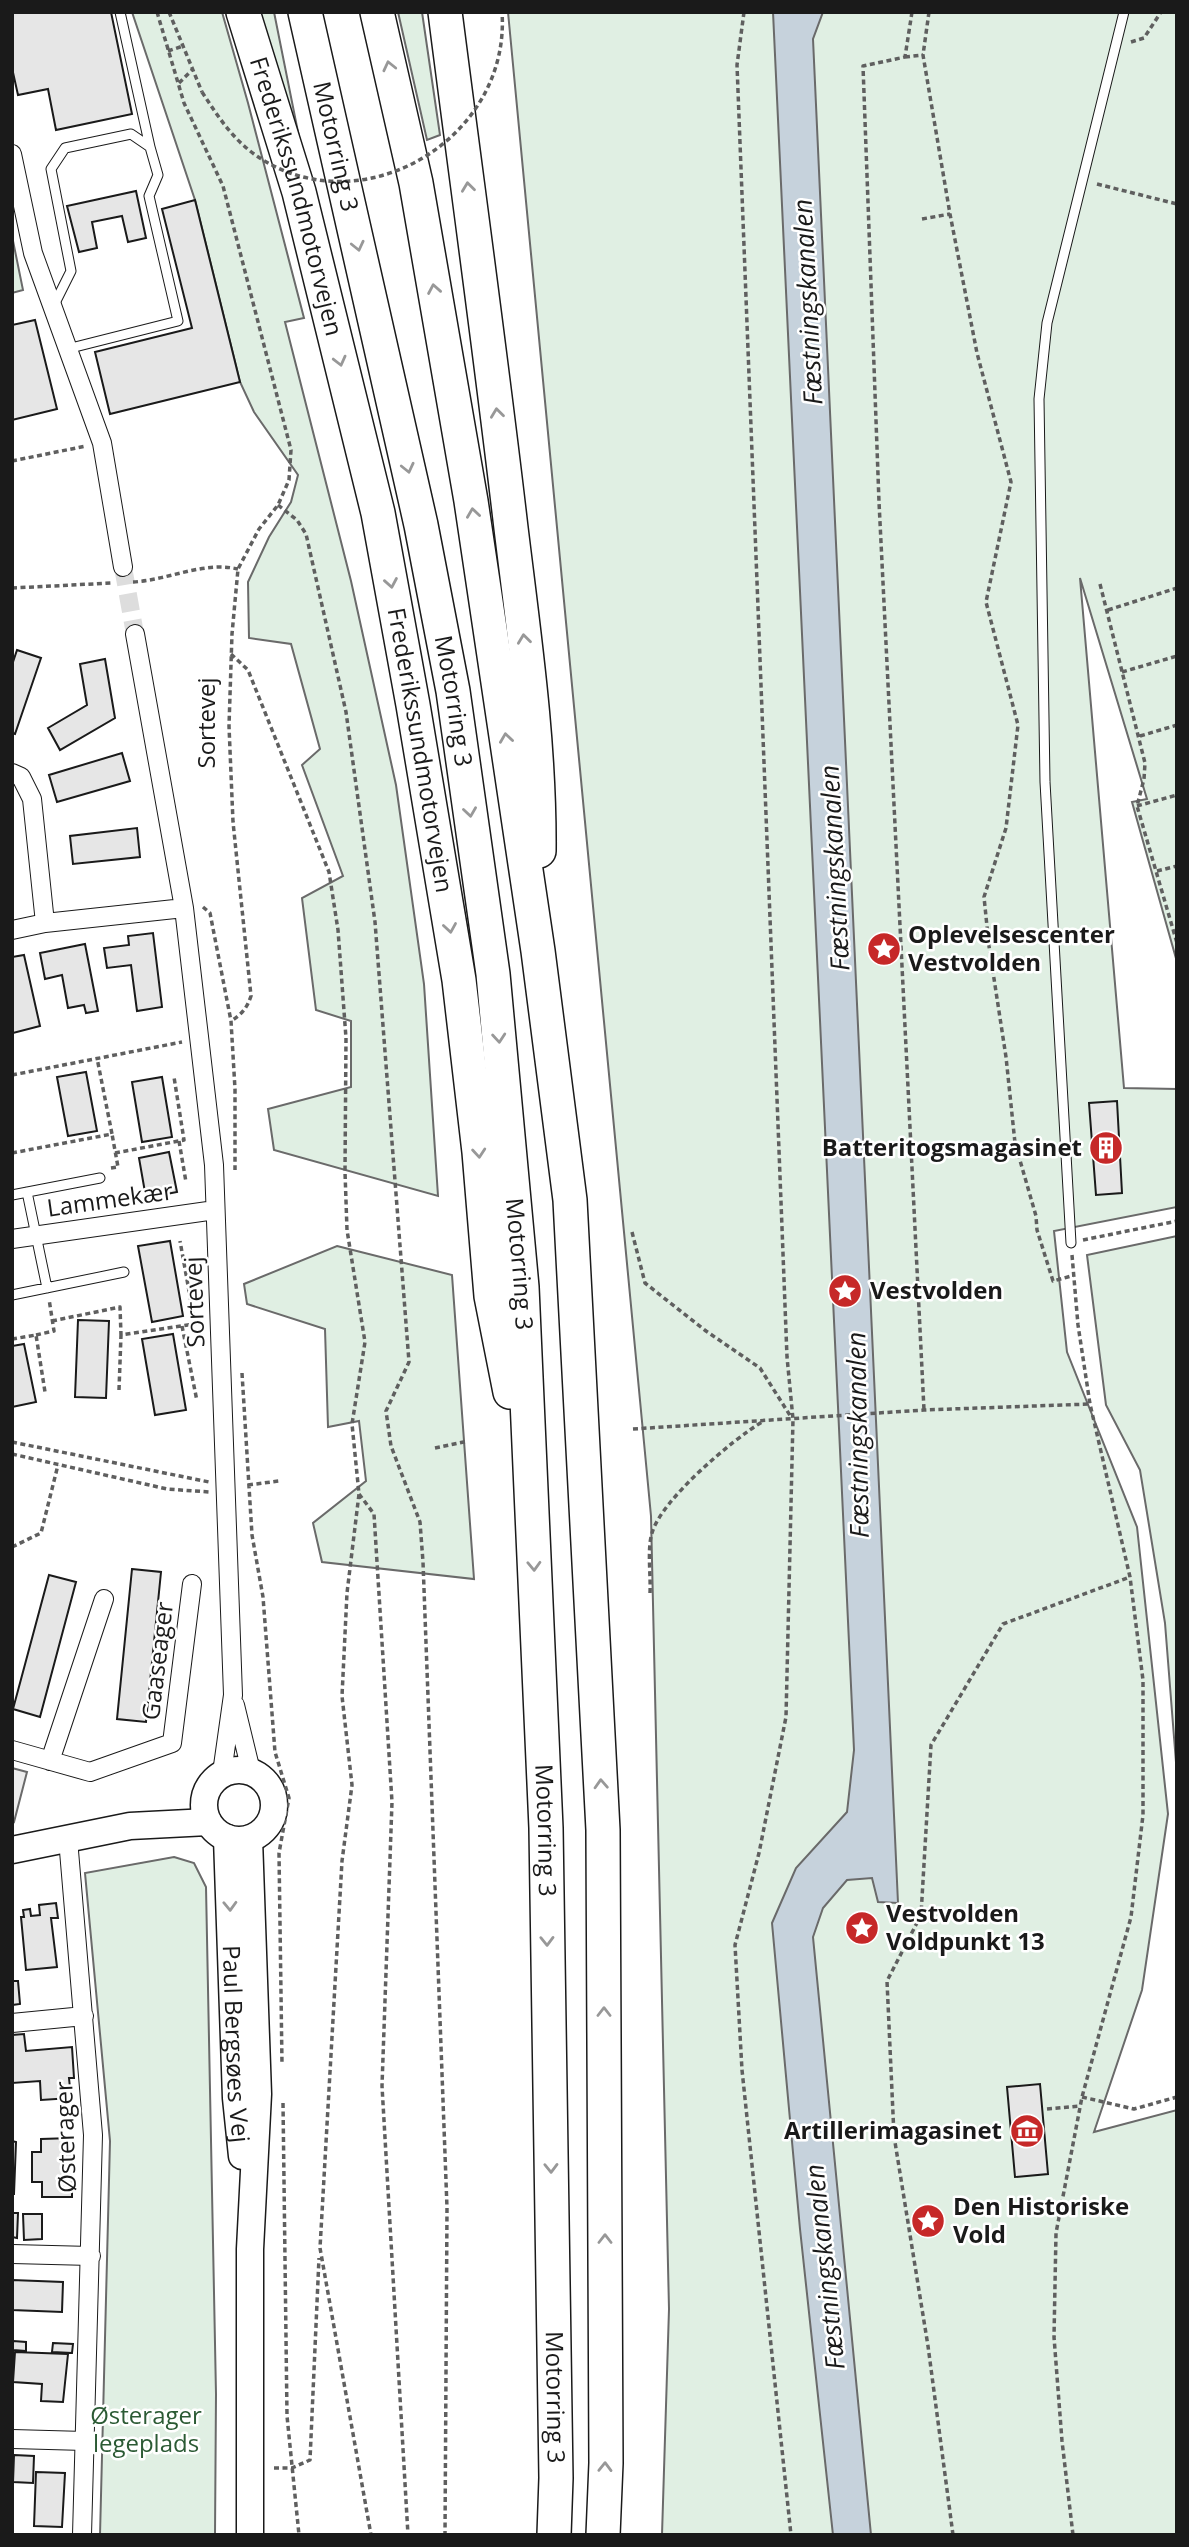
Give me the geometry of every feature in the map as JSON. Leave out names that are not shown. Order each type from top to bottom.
[{"type":"highway","name":"Frederikssundmotorvejen","points":[[243,12],[299,192],[378,513],[459,980],[480,1152],[491,1296],[531,1498]]},
{"type":"highway","name":"Motorring 3","points":[[305,12],[421,525],[453,691],[493,974],[522,1287],[546,1828],[556,2478],[554,2535]]},
{"type":"highway","points":[[377,12],[416,183],[471,500],[538,951]]},
{"type":"highway","points":[[445,12],[530,686],[539,796],[538,951]]},
{"type":"highway","name":"Motorring 3","points":[[538,951],[570,1200],[603,1830],[606,2463],[603,2535]]},
{"type":"street","points":[[12,154],[33,253],[102,443],[122,567]]},
{"type":"street","name":"Sortevej","points":[[135,634],[184,908],[214,1165],[233,1695],[222,1773]]},
{"type":"street","points":[[12,773],[21,777],[32,799],[45,923]]},
{"type":"street","points":[[12,930],[45,923],[184,908]]},
{"type":"street","name":"Lammekær","points":[[12,1239],[215,1210]]},
{"type":"street","name":"Gaaseager","points":[[12,1750],[90,1772],[172,1743],[192,1584]]},
{"type":"street","points":[[50,1761],[104,1599]]},
{"type":"street","name":"Sortevej","points":[[233,1695],[251,1771]]},
{"type":"street","points":[[130,1826],[228,1833],[267,1826],[275,1805],[268,1784],[251,1771],[232,1770],[222,1773],[208,1786],[203,1804],[228,1833]]},
{"type":"street","points":[[12,1850],[130,1826],[205,1795]]},
{"type":"street","name":"Paul Bergsøes Vej","points":[[228,1833],[236,2098],[250,2249],[250,2535]]},
{"type":"street","name":"Østerager","points":[[68,1839],[93,2135],[82,2535]]},
{"type":"street","points":[[12,2023],[84,2016]]},
{"type":"street","points":[[12,2254],[91,2256]]},
{"type":"street","points":[[12,2439],[85,2441]]},
{"type":"lane","points":[[68,349],[178,321],[149,196],[158,175],[120,12]]},
{"type":"lane","points":[[1071,1243],[1045,782],[1039,400],[1047,323],[1124,12]]},
{"type":"lane","points":[[53,308],[71,271],[51,169],[65,148],[131,134],[150,146]]},
{"type":"lane","points":[[12,1195],[100,1178]]},
{"type":"lane","points":[[27,1192],[47,1288]]},
{"type":"lane","points":[[12,1295],[124,1272]]},
{"type":"path","points":[[157,12],[184,103],[223,187],[291,450],[289,480],[278,505],[259,530],[238,569],[231,654],[248,670],[329,872],[338,930],[346,1038],[346,1230],[365,1342],[352,1424],[359,1494],[347,1593],[342,1696],[352,1785],[342,1861],[310,2460],[292,2468],[250,2469]]},
{"type":"path","points":[[169,12],[202,92],[240,142],[279,168],[321,180],[342,182],[386,175],[405,168],[441,147],[470,119],[491,82],[500,43],[502,12]]},
{"type":"path","points":[[744,12],[737,65],[787,1357],[793,1419],[786,1717],[759,1853],[734,1945],[742,2070],[791,2535]]},
{"type":"path","points":[[905,57],[912,12]]},
{"type":"path","points":[[929,12],[923,55],[950,214],[977,354],[1011,482],[986,602],[1018,725],[1006,828],[984,897],[989,946],[1006,1057],[1015,1143],[1036,1216],[1037,1230],[1053,1280],[1075,1275]]},
{"type":"path","points":[[1119,40],[1131,42],[1144,38],[1161,12]]},
{"type":"path","points":[[169,51],[183,46]]},
{"type":"path","points":[[923,55],[863,66],[879,502],[924,1410]]},
{"type":"path","points":[[179,83],[192,69]]},
{"type":"path","points":[[1081,180],[1177,204]]},
{"type":"path","points":[[922,219],[950,214]]},
{"type":"path","points":[[12,461],[102,443]]},
{"type":"path","points":[[278,505],[297,520],[306,534],[346,712],[375,922],[410,1362],[386,1412],[391,1446],[420,1522],[423,1562],[447,2208],[445,2535]]},
{"type":"path","points":[[1100,584],[1145,763],[1137,806],[1177,943]]},
{"type":"path","points":[[1108,610],[1177,588]]},
{"type":"path","name":"Sortevej","points":[[184,908],[205,906],[209,913],[231,1021],[248,1007],[251,996],[233,822],[229,726],[231,654]]},
{"type":"path","points":[[1122,672],[1177,656]]},
{"type":"path","points":[[1140,736],[1177,725]]},
{"type":"path","points":[[1137,806],[1177,795]]},
{"type":"path","points":[[1157,871],[1177,866]]},
{"type":"path","points":[[12,1075],[198,1039]]},
{"type":"path","points":[[97,1058],[118,1167],[100,1171],[100,1178]]},
{"type":"path","points":[[115,1153],[184,1140],[174,1077]]},
{"type":"path","points":[[12,1153],[112,1134]]},
{"type":"path","points":[[178,1141],[186,1182]]},
{"type":"path","points":[[1073,2535],[1054,2337],[1056,2233],[1082,2097],[1131,1917],[1143,1815],[1143,1680],[1130,1577],[1090,1404],[1078,1325],[1071,1243],[1177,1221]]},
{"type":"path","points":[[632,1232],[645,1283],[706,1331],[760,1368],[793,1419]]},
{"type":"path","points":[[121,1335],[195,1324],[180,1241]]},
{"type":"path","points":[[12,1339],[54,1331],[47,1288]]},
{"type":"path","points":[[52,1321],[120,1307],[118,1390]]},
{"type":"path","points":[[183,1326],[197,1401]]},
{"type":"path","points":[[36,1335],[45,1392]]},
{"type":"path","points":[[633,1429],[924,1410],[1090,1404]]},
{"type":"path","points":[[650,1593],[651,1534],[664,1509],[732,1443],[764,1420]]},
{"type":"path","points":[[435,1448],[468,1441]]},
{"type":"path","points":[[12,1442],[250,1491]]},
{"type":"path","points":[[12,1454],[167,1489],[195,1492],[279,1481]]},
{"type":"path","points":[[12,1547],[41,1533],[58,1465]]},
{"type":"path","points":[[359,1494],[374,1514],[392,1801],[382,2086],[408,2535]]},
{"type":"path","points":[[953,2535],[928,2346],[894,2136],[887,1981],[921,1915],[931,1745],[1003,1624],[1130,1577]]},
{"type":"path","points":[[1082,2097],[1134,2109],[1177,2097]]},
{"type":"path","points":[[1047,2109],[1080,2106]]},
{"type":"path","points":[[320,2248],[371,2535]]},
{"type":"green space","points":[[132,12],[222,12],[304,318],[285,322],[351,581],[396,785],[424,984],[438,1196],[274,1150],[268,1109],[351,1087],[351,1021],[316,1010],[302,898],[343,876],[302,765],[320,749],[291,644],[249,638],[248,582],[269,537],[291,502],[298,475],[254,412],[240,382],[195,200]]},
{"type":"green space","points":[[259,12],[274,12],[301,147]]},
{"type":"green space","points":[[398,12],[422,12],[440,135],[427,140]]},
{"type":"green space","name":"Vestvolden","points":[[508,12],[1177,12],[1177,962],[1132,802],[1147,799],[1080,578],[1124,1088],[1177,1089],[1177,1207],[1054,1231],[1067,1352],[1137,1527],[1168,1814],[1142,1990],[1094,2132],[1177,2110],[1177,2535],[662,2535],[669,2309],[651,1516]]},
{"type":"green space","points":[[12,236],[23,290],[12,293]]},
{"type":"green space","points":[[1177,1236],[1177,1775],[1165,1623],[1140,1470],[1106,1405],[1087,1255]]},
{"type":"green space","points":[[337,1246],[452,1275],[474,1579],[322,1562],[313,1523],[366,1481],[359,1421],[328,1427],[325,1329],[247,1304],[244,1284]]},
{"type":"green space","name":"Østerager legeplads","points":[[174,1857],[194,1863],[206,1887],[216,2394],[215,2535],[100,2535],[110,2141],[85,1873]]},
{"type":"shaded area","points":[[12,1768],[27,1772],[14,1822],[12,1821]]},
{"type":"water","name":"Fæstningskanalen","points":[[773,12],[823,12],[813,39],[898,1903],[878,1902],[872,1878],[847,1880],[823,1908],[813,1937],[871,2535],[833,2535],[800,2229],[772,1923],[796,1868],[847,1812],[854,1750]]},
{"type":"building","points":[[12,12],[111,12],[132,114],[56,130],[48,89],[18,95],[12,68]]},
{"type":"building","points":[[136,191],[146,238],[128,242],[122,216],[92,222],[97,248],[79,252],[67,206]]},
{"type":"building","points":[[195,200],[240,382],[110,414],[95,352],[192,328],[162,209]]},
{"type":"building","points":[[35,320],[57,409],[12,420],[12,325]]},
{"type":"building","points":[[17,650],[41,658],[15,734],[12,733],[12,665]]},
{"type":"building","points":[[105,659],[115,718],[60,750],[48,728],[87,705],[80,664]]},
{"type":"building","points":[[122,753],[130,781],[57,802],[49,775]]},
{"type":"building","points":[[137,828],[140,857],[73,864],[70,836]]},
{"type":"building","points":[[153,933],[162,1007],[137,1011],[131,965],[107,968],[104,948],[129,945],[128,936]]},
{"type":"building","points":[[85,944],[98,1011],[86,1013],[84,1005],[68,1008],[62,975],[45,979],[40,953]]},
{"type":"building","points":[[24,955],[40,1026],[13,1033],[12,957]]},
{"type":"building","points":[[86,1072],[97,1131],[68,1136],[57,1077]]},
{"type":"building","points":[[162,1077],[172,1137],[142,1142],[132,1082]]},
{"type":"building","name":"Batteritogsmagasinet","points":[[1117,1101],[1122,1193],[1096,1195],[1089,1103]]},
{"type":"building","points":[[169,1152],[177,1192],[146,1198],[139,1158]]},
{"type":"building","points":[[170,1241],[183,1316],[152,1322],[138,1246]]},
{"type":"building","points":[[78,1320],[109,1321],[106,1398],[75,1397]]},
{"type":"building","points":[[173,1334],[186,1410],[155,1415],[142,1339]]},
{"type":"building","points":[[24,1344],[36,1402],[12,1407],[12,1346]]},
{"type":"building","points":[[132,1569],[161,1572],[146,1722],[117,1719]]},
{"type":"building","points":[[49,1575],[76,1582],[40,1717],[13,1709]]},
{"type":"building","points":[[56,1903],[58,1918],[51,1918],[57,1967],[26,1970],[21,1917],[24,1917],[23,1910],[30,1909],[31,1916],[40,1915],[39,1905]]},
{"type":"building","points":[[12,1981],[18,1981],[20,2004],[12,2005]]},
{"type":"building","points":[[24,2034],[26,2051],[72,2047],[74,2078],[69,2078],[71,2098],[41,2100],[40,2081],[12,2083],[12,2035]]},
{"type":"building","name":"Artillerimagasinet","points":[[1040,2084],[1048,2174],[1015,2177],[1007,2087]]},
{"type":"building","points":[[72,2138],[72,2197],[42,2197],[42,2182],[32,2182],[32,2152],[41,2152],[41,2139]]},
{"type":"building","points":[[12,2141],[16,2142],[14,2194],[12,2194]]},
{"type":"building","points":[[12,2213],[18,2213],[17,2238],[12,2237]]},
{"type":"building","points":[[23,2214],[42,2214],[42,2239],[24,2240]]},
{"type":"building","points":[[12,2280],[63,2282],[62,2312],[12,2310]]},
{"type":"building","points":[[13,2341],[26,2342],[26,2351],[13,2350]]},
{"type":"building","points":[[53,2343],[73,2344],[72,2353],[52,2352]]},
{"type":"building","points":[[15,2352],[68,2354],[63,2402],[41,2401],[42,2384],[13,2382]]},
{"type":"building","points":[[14,2455],[34,2456],[33,2483],[13,2482]]},
{"type":"building","points":[[36,2472],[65,2473],[62,2527],[34,2526]]},
{"type":"tunnel","points":[[123,567],[135,634]]},
{"type":"place","name":"Oplevelsescenter Vestvolden","points":[[884,949]]},
{"type":"place","name":"Batteritogsmagasinet","points":[[1106,1148]]},
{"type":"place","name":"Vestvolden","points":[[845,1291]]},
{"type":"place","name":"Vestvolden Voldpunkt 13","points":[[862,1928]]},
{"type":"place","name":"Artillerimagasinet","points":[[1027,2131]]},
{"type":"place","name":"Den Historiske Vold","points":[[928,2221]]}]
